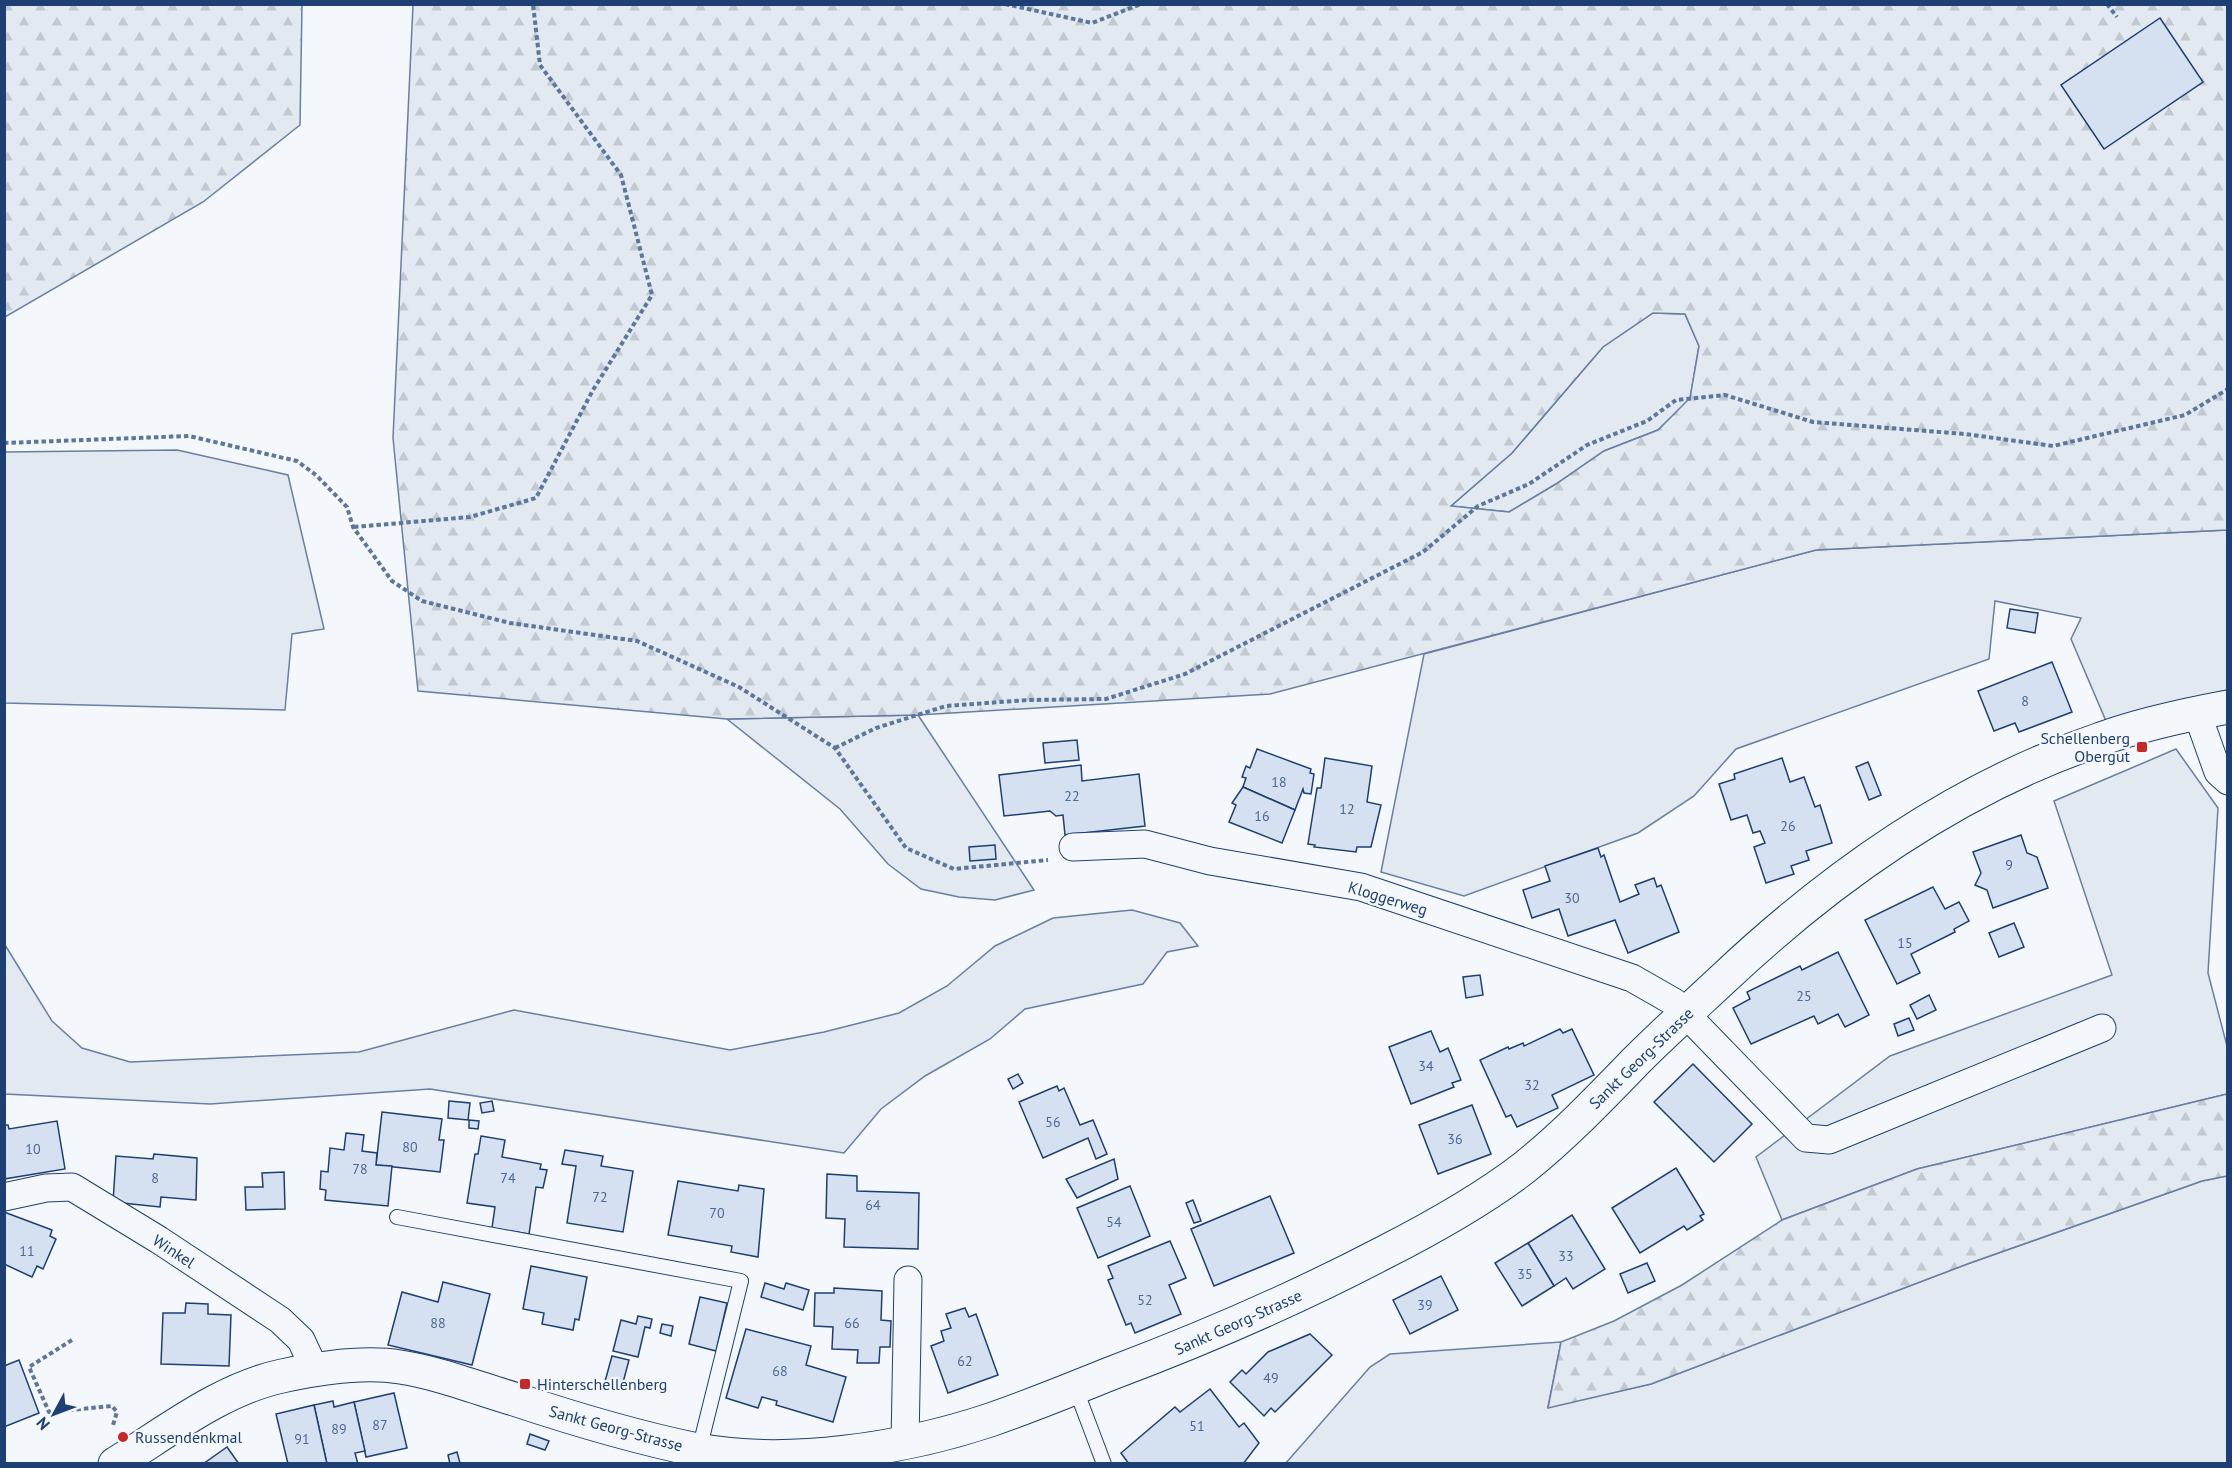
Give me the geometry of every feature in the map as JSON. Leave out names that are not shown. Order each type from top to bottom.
[{"type":"street","points":[[2212,710],[2218,772],[2228,781]]},
{"type":"street","name":"Sankt Georg-Strasse","points":[[115,1464],[218,1401],[259,1382],[315,1370],[369,1365],[398,1366],[455,1380],[587,1422],[699,1450],[733,1455],[863,1456],[988,1420],[1208,1336],[1328,1282],[1433,1227],[1487,1194],[1528,1164],[1729,972],[1859,866],[1945,809],[2046,760],[2098,740],[2212,710]]},
{"type":"street","name":"Kloggerweg","points":[[1073,847],[1145,844],[1210,861],[1360,887],[1632,978],[1674,1002],[1806,1138],[1829,1140],[2102,1028]]},
{"type":"street","name":"Winkel","points":[[4,1197],[46,1188],[72,1188],[159,1240],[280,1320],[301,1340],[315,1370]]},
{"type":"street","points":[[905,1443],[908,1280]]},
{"type":"lane","points":[[397,1217],[741,1281],[699,1450]]},
{"type":"lane","points":[[1075,1387],[1104,1464]]},
{"type":"path","points":[[353,527],[470,517],[536,498],[593,390],[652,295],[621,176],[540,65],[533,4]]},
{"type":"path","points":[[1005,4],[1092,23],[1141,4]]},
{"type":"path","points":[[2107,4],[2117,16]]},
{"type":"path","points":[[835,748],[876,728],[946,706],[1028,700],[1106,699],[1185,674],[1423,552],[1478,507],[1528,484],[1587,446],[1647,421],[1676,400],[1725,395],[1813,422],[1965,434],[2053,446],[2185,415],[2228,389]]},
{"type":"path","points":[[4,443],[189,436],[297,461],[316,476],[347,507],[353,527],[392,581],[422,601],[510,623],[637,640],[739,687],[835,748],[906,848],[954,869],[1043,862],[1073,847]]},
{"type":"path","points":[[72,1340],[29,1367],[48,1412],[112,1406],[117,1412],[115,1424],[106,1432]]},
{"type":"green space","points":[[5,4],[302,5],[300,125],[203,202],[5,317]]},
{"type":"green space","points":[[413,5],[2227,5],[2227,530],[1816,550],[1270,694],[918,715],[727,719],[418,691],[393,438]],"holes":[[[1653,313],[1685,314],[1699,346],[1690,398],[1658,430],[1604,451],[1556,484],[1509,512],[1451,506],[1512,453],[1603,347]]]},
{"type":"green space","points":[[1653,313],[1685,314],[1699,346],[1690,399],[1658,430],[1604,451],[1556,484],[1509,512],[1451,506],[1512,453],[1603,347]]},
{"type":"green space","points":[[177,450],[288,475],[324,629],[292,634],[285,710],[5,703],[5,452]]},
{"type":"green space","points":[[2227,530],[2227,690],[2106,721],[2071,639],[2081,618],[1995,601],[1989,659],[1736,749],[1694,796],[1638,833],[1464,896],[1381,872],[1424,654],[1816,550]]},
{"type":"green space","points":[[918,715],[1034,890],[995,900],[959,897],[921,889],[888,864],[840,809],[727,719]]},
{"type":"green space","points":[[2176,749],[2218,808],[2208,973],[2227,1046],[2227,1094],[1917,1169],[1782,1220],[1756,1157],[1890,1056],[2112,975],[2054,801]]},
{"type":"green space","points":[[1132,910],[1180,923],[1198,946],[1167,952],[1143,984],[1025,1009],[990,1039],[925,1076],[881,1109],[844,1153],[430,1089],[210,1104],[5,1094],[5,945],[52,1021],[82,1048],[130,1062],[359,1052],[514,1010],[730,1050],[824,1032],[899,1013],[947,986],[995,946],[1053,918]]},
{"type":"green space","points":[[2227,1094],[2227,1176],[2202,1181],[1970,1263],[1651,1384],[1548,1408],[1561,1342],[1614,1321],[1682,1285],[1782,1220],[1917,1169]]},
{"type":"green space","points":[[2227,1176],[2227,1463],[1285,1464],[1370,1367],[1390,1354],[1561,1342],[1548,1407],[1651,1384],[1970,1263],[2202,1181]]},
{"type":"building","points":[[2160,18],[2203,82],[2104,149],[2061,85]]},
{"type":"building","points":[[2010,609],[2038,613],[2035,633],[2007,628]]},
{"type":"building","points":[[2052,662],[2072,712],[2019,732],[2015,723],[1994,731],[1978,691]]},
{"type":"building","points":[[1077,740],[1079,760],[1045,763],[1043,743]]},
{"type":"building","points":[[1257,749],[1311,769],[1310,773],[1314,774],[1311,794],[1304,793],[1303,789],[1295,810],[1243,787],[1246,778],[1242,777],[1246,766],[1250,768]]},
{"type":"building","points":[[1325,758],[1372,766],[1367,802],[1381,805],[1371,847],[1357,847],[1356,852],[1314,847],[1315,845],[1308,844],[1317,788],[1321,788]]},
{"type":"building","points":[[1782,758],[1790,782],[1804,777],[1815,807],[1820,805],[1832,843],[1806,851],[1809,860],[1791,866],[1794,874],[1766,883],[1754,847],[1765,843],[1760,831],[1753,833],[1747,815],[1731,820],[1719,784],[1735,779],[1734,774]]},
{"type":"building","points":[[1868,762],[1881,795],[1869,800],[1856,767]]},
{"type":"building","points":[[1081,765],[1082,781],[1139,774],[1145,826],[1065,835],[1063,815],[1056,816],[1050,811],[1004,816],[999,775]]},
{"type":"building","points":[[1243,787],[1295,810],[1282,843],[1229,822],[1236,805],[1232,803]]},
{"type":"building","points":[[2021,835],[2027,853],[2037,857],[2048,888],[1993,908],[1987,890],[1975,885],[1981,873],[1973,852]]},
{"type":"building","points":[[995,845],[996,859],[970,861],[969,847]]},
{"type":"building","points":[[1598,848],[1601,857],[1604,855],[1620,902],[1639,894],[1635,885],[1654,878],[1657,887],[1661,885],[1679,932],[1628,953],[1615,920],[1568,936],[1559,909],[1532,918],[1523,890],[1550,881],[1545,866]]},
{"type":"building","points":[[1933,887],[1945,909],[1959,902],[1969,921],[1954,929],[1955,932],[1911,954],[1920,973],[1897,984],[1865,920]]},
{"type":"building","points":[[2014,923],[2024,947],[1999,957],[1989,933]]},
{"type":"building","points":[[1838,952],[1869,1015],[1845,1027],[1838,1014],[1818,1024],[1814,1016],[1751,1044],[1733,1008],[1750,999],[1747,992],[1800,966],[1802,970]]},
{"type":"building","points":[[1480,975],[1483,995],[1466,998],[1463,977]]},
{"type":"building","points":[[1929,995],[1936,1010],[1917,1019],[1910,1005]]},
{"type":"building","points":[[1909,1018],[1914,1030],[1898,1036],[1894,1024]]},
{"type":"building","points":[[1560,1029],[1563,1033],[1572,1029],[1594,1075],[1552,1095],[1558,1108],[1517,1127],[1511,1115],[1506,1117],[1480,1060],[1508,1047],[1509,1049],[1523,1043],[1524,1046]]},
{"type":"building","points":[[1431,1031],[1440,1052],[1448,1048],[1461,1080],[1452,1083],[1454,1087],[1411,1104],[1389,1047]]},
{"type":"building","points":[[1693,1064],[1752,1124],[1714,1162],[1654,1102]]},
{"type":"building","points":[[1018,1074],[1023,1083],[1013,1089],[1008,1079]]},
{"type":"building","points":[[1057,1086],[1059,1091],[1064,1088],[1080,1125],[1093,1120],[1107,1154],[1096,1159],[1088,1138],[1043,1158],[1019,1102]]},
{"type":"building","points":[[449,1101],[470,1103],[468,1120],[448,1118]]},
{"type":"building","points":[[492,1101],[494,1111],[482,1113],[480,1103]]},
{"type":"building","points":[[1472,1105],[1491,1154],[1438,1174],[1419,1125]]},
{"type":"building","points":[[382,1112],[442,1119],[439,1140],[444,1140],[440,1172],[376,1165]]},
{"type":"building","points":[[469,1120],[479,1121],[478,1129],[469,1128]]},
{"type":"building","points":[[57,1121],[65,1169],[4,1179],[4,1125],[8,1125],[9,1129]]},
{"type":"building","points":[[346,1133],[364,1135],[362,1151],[377,1153],[376,1165],[392,1166],[388,1206],[325,1200],[326,1190],[320,1189],[321,1171],[328,1172],[330,1148],[344,1150]]},
{"type":"building","points":[[481,1136],[505,1140],[502,1157],[541,1164],[540,1169],[547,1170],[543,1188],[536,1187],[529,1234],[492,1228],[495,1207],[467,1203],[475,1154],[478,1154]]},
{"type":"building","points":[[565,1150],[603,1156],[601,1166],[633,1171],[623,1232],[567,1223],[576,1166],[562,1164]]},
{"type":"building","points":[[154,1154],[197,1158],[196,1200],[161,1197],[160,1207],[113,1202],[116,1156],[153,1159]]},
{"type":"building","points":[[1114,1159],[1118,1179],[1077,1198],[1066,1179]]},
{"type":"building","points":[[1676,1168],[1704,1214],[1700,1216],[1703,1220],[1687,1230],[1684,1226],[1640,1253],[1612,1208]]},
{"type":"building","points":[[284,1172],[285,1209],[246,1210],[245,1187],[263,1187],[262,1173]]},
{"type":"building","points":[[827,1174],[857,1176],[857,1191],[919,1193],[918,1249],[844,1247],[845,1219],[826,1218]]},
{"type":"building","points":[[678,1181],[738,1191],[739,1185],[764,1189],[758,1257],[731,1252],[732,1246],[668,1235]]},
{"type":"building","points":[[1130,1186],[1150,1236],[1098,1258],[1077,1208]]},
{"type":"building","points":[[1270,1196],[1294,1253],[1214,1286],[1191,1229]]},
{"type":"building","points":[[1193,1200],[1201,1221],[1194,1223],[1186,1203]]},
{"type":"building","points":[[4,1212],[52,1230],[50,1236],[56,1239],[43,1269],[37,1266],[32,1277],[4,1264]]},
{"type":"building","points":[[1572,1215],[1605,1269],[1573,1289],[1566,1278],[1554,1286],[1528,1243]]},
{"type":"building","points":[[1170,1241],[1186,1278],[1169,1285],[1181,1314],[1135,1333],[1131,1323],[1126,1325],[1108,1280],[1113,1278],[1108,1266]]},
{"type":"building","points":[[1528,1243],[1554,1286],[1522,1306],[1495,1263]]},
{"type":"building","points":[[1647,1263],[1655,1281],[1628,1293],[1620,1274]]},
{"type":"building","points":[[531,1266],[587,1277],[579,1320],[575,1319],[573,1330],[542,1324],[544,1313],[523,1309]]},
{"type":"building","points":[[1441,1276],[1458,1310],[1410,1334],[1393,1300]]},
{"type":"building","points":[[443,1282],[490,1294],[472,1365],[388,1345],[402,1292],[438,1302]]},
{"type":"building","points":[[765,1283],[784,1289],[786,1283],[809,1290],[803,1310],[761,1297]]},
{"type":"building","points":[[834,1288],[882,1291],[881,1320],[891,1321],[890,1347],[880,1347],[879,1363],[857,1363],[858,1350],[832,1349],[833,1327],[814,1326],[815,1293],[834,1293]]},
{"type":"building","points":[[700,1297],[727,1303],[716,1351],[689,1344]]},
{"type":"building","points":[[186,1303],[208,1304],[208,1314],[231,1315],[229,1366],[161,1364],[163,1313],[185,1313]]},
{"type":"building","points":[[965,1308],[969,1317],[976,1314],[998,1375],[948,1393],[931,1346],[944,1341],[941,1331],[951,1328],[946,1314]]},
{"type":"building","points":[[638,1316],[652,1319],[650,1328],[645,1327],[638,1357],[613,1351],[621,1320],[636,1324]]},
{"type":"building","points":[[662,1324],[673,1326],[671,1336],[660,1333]]},
{"type":"building","points":[[746,1329],[811,1346],[806,1365],[846,1377],[833,1422],[776,1405],[777,1401],[762,1397],[758,1408],[726,1398]]},
{"type":"building","points":[[1310,1334],[1332,1355],[1275,1412],[1271,1408],[1264,1416],[1230,1382],[1242,1370],[1246,1374],[1268,1352]]},
{"type":"building","points":[[612,1356],[629,1360],[621,1390],[604,1385]]},
{"type":"building","points":[[19,1360],[39,1413],[4,1427],[4,1366]]},
{"type":"building","points":[[1210,1389],[1239,1427],[1244,1423],[1259,1443],[1243,1464],[1129,1464],[1121,1453],[1175,1407],[1180,1412]]},
{"type":"building","points":[[394,1393],[407,1448],[366,1457],[354,1402]]},
{"type":"building","points":[[333,1401],[334,1407],[354,1402],[365,1451],[355,1453],[358,1464],[327,1464],[314,1405]]},
{"type":"building","points":[[314,1405],[327,1464],[288,1464],[276,1414]]},
{"type":"building","points":[[530,1434],[549,1441],[545,1450],[527,1444]]},
{"type":"building","points":[[227,1447],[239,1464],[203,1464]]},
{"type":"building","points":[[457,1452],[460,1463],[450,1464],[448,1455]]},
{"type":"place","name":"Schellenberg Obergut","points":[[2142,747]]},
{"type":"place","name":"Hinterschellenberg","points":[[525,1384]]},
{"type":"place","name":"Russendenkmal","points":[[123,1437]]}]
